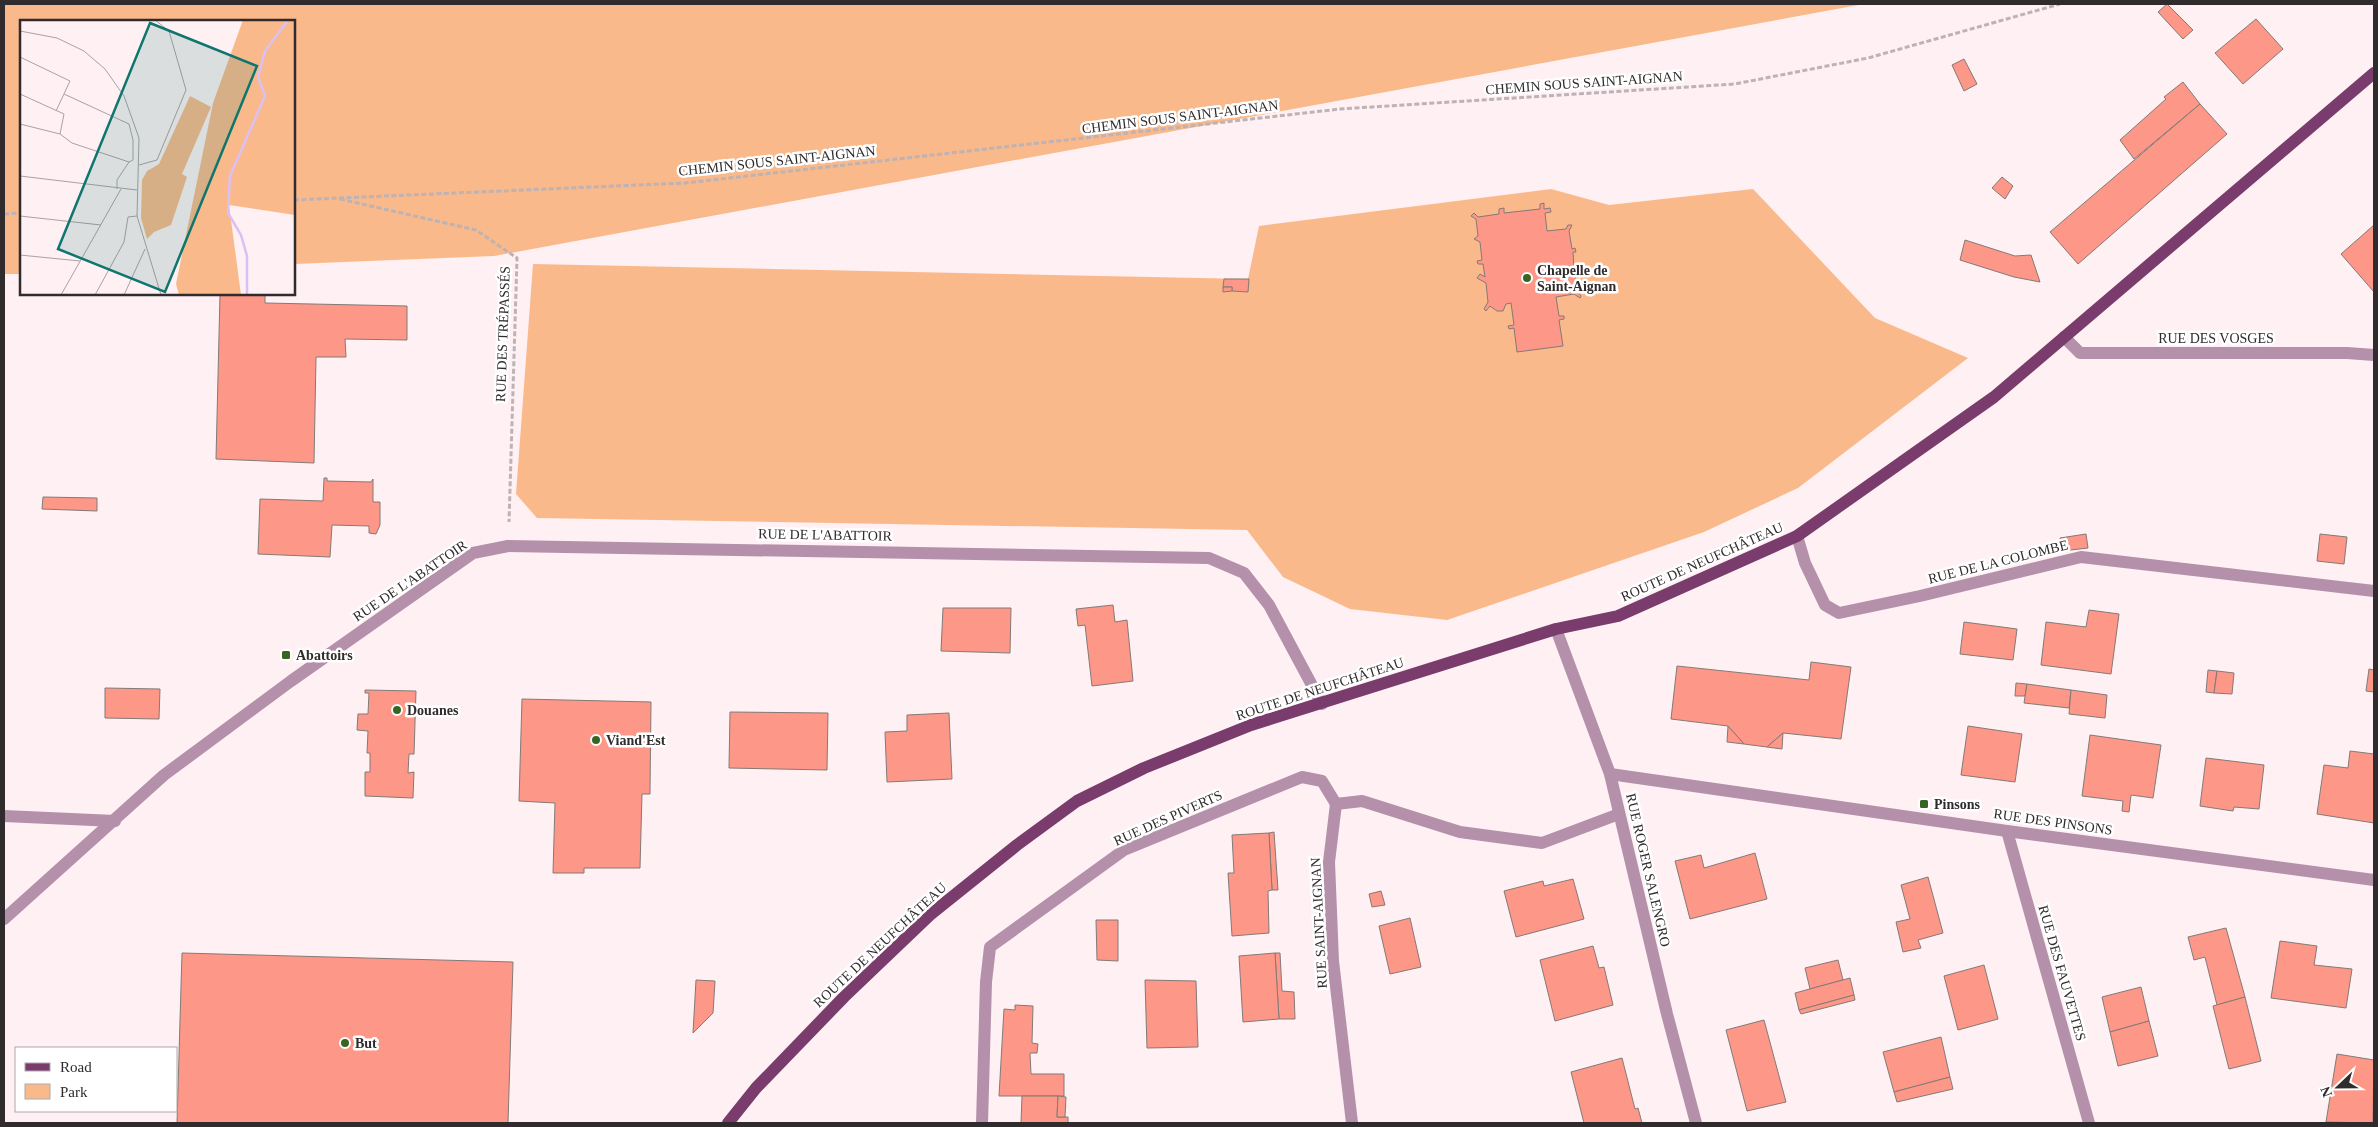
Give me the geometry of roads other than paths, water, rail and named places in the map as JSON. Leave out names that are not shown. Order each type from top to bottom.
[{"type":"main road","name":"ROUTE DE NEUFCHÂTEAU","points":[[728,1123],[756,1088],[844,997],[931,914],[1017,845],[1077,801],[1144,768],[1234,732],[1556,629],[1618,616],[1797,536],[1994,397],[2374,73]]},
{"type":"street","name":"RUE DES VOSGES","points":[[2064,337],[2080,353],[2347,352],[2374,354]]},
{"type":"street","name":"RUE DE LA COLOMBE","points":[[1797,536],[1805,563],[1825,605],[1839,613],[1920,596],[2081,557],[2374,591]]},
{"type":"street","name":"RUE DE L'ABATTOIR","points":[[4,919],[116,821],[164,775],[291,681],[474,553],[508,546],[1209,558],[1244,573],[1269,605],[1322,704]]},
{"type":"street","name":"RUE ROGER SALENGRO","points":[[1556,629],[1610,774],[1667,1014],[1696,1123]]},
{"type":"street","name":"RUE DES PINSONS","points":[[1610,774],[2007,831],[2374,880]]},
{"type":"street","name":"RUE DES PIVERTS","points":[[982,1123],[986,982],[990,948],[1124,850],[1302,777],[1322,781],[1336,804]]},
{"type":"street","points":[[1336,804],[1362,801],[1460,832],[1542,843],[1619,814]]},
{"type":"street","name":"RUE SAINT-AIGNAN","points":[[1336,804],[1329,862],[1334,961],[1352,1123]]},
{"type":"street","points":[[4,816],[116,821]]},
{"type":"street","name":"RUE DES FAUVETTES","points":[[2007,831],[2089,1123]]},
{"type":"place","name":"Chapelle de Saint-Aignan","points":[[1527,278]]},
{"type":"place","name":"Abattoirs","points":[[286,655]]},
{"type":"place","name":"Douanes","points":[[397,710]]},
{"type":"place","name":"Viand'Est","points":[[596,740]]},
{"type":"place","name":"Pinsons","points":[[1924,804]]},
{"type":"place","name":"But","points":[[345,1043]]}]
